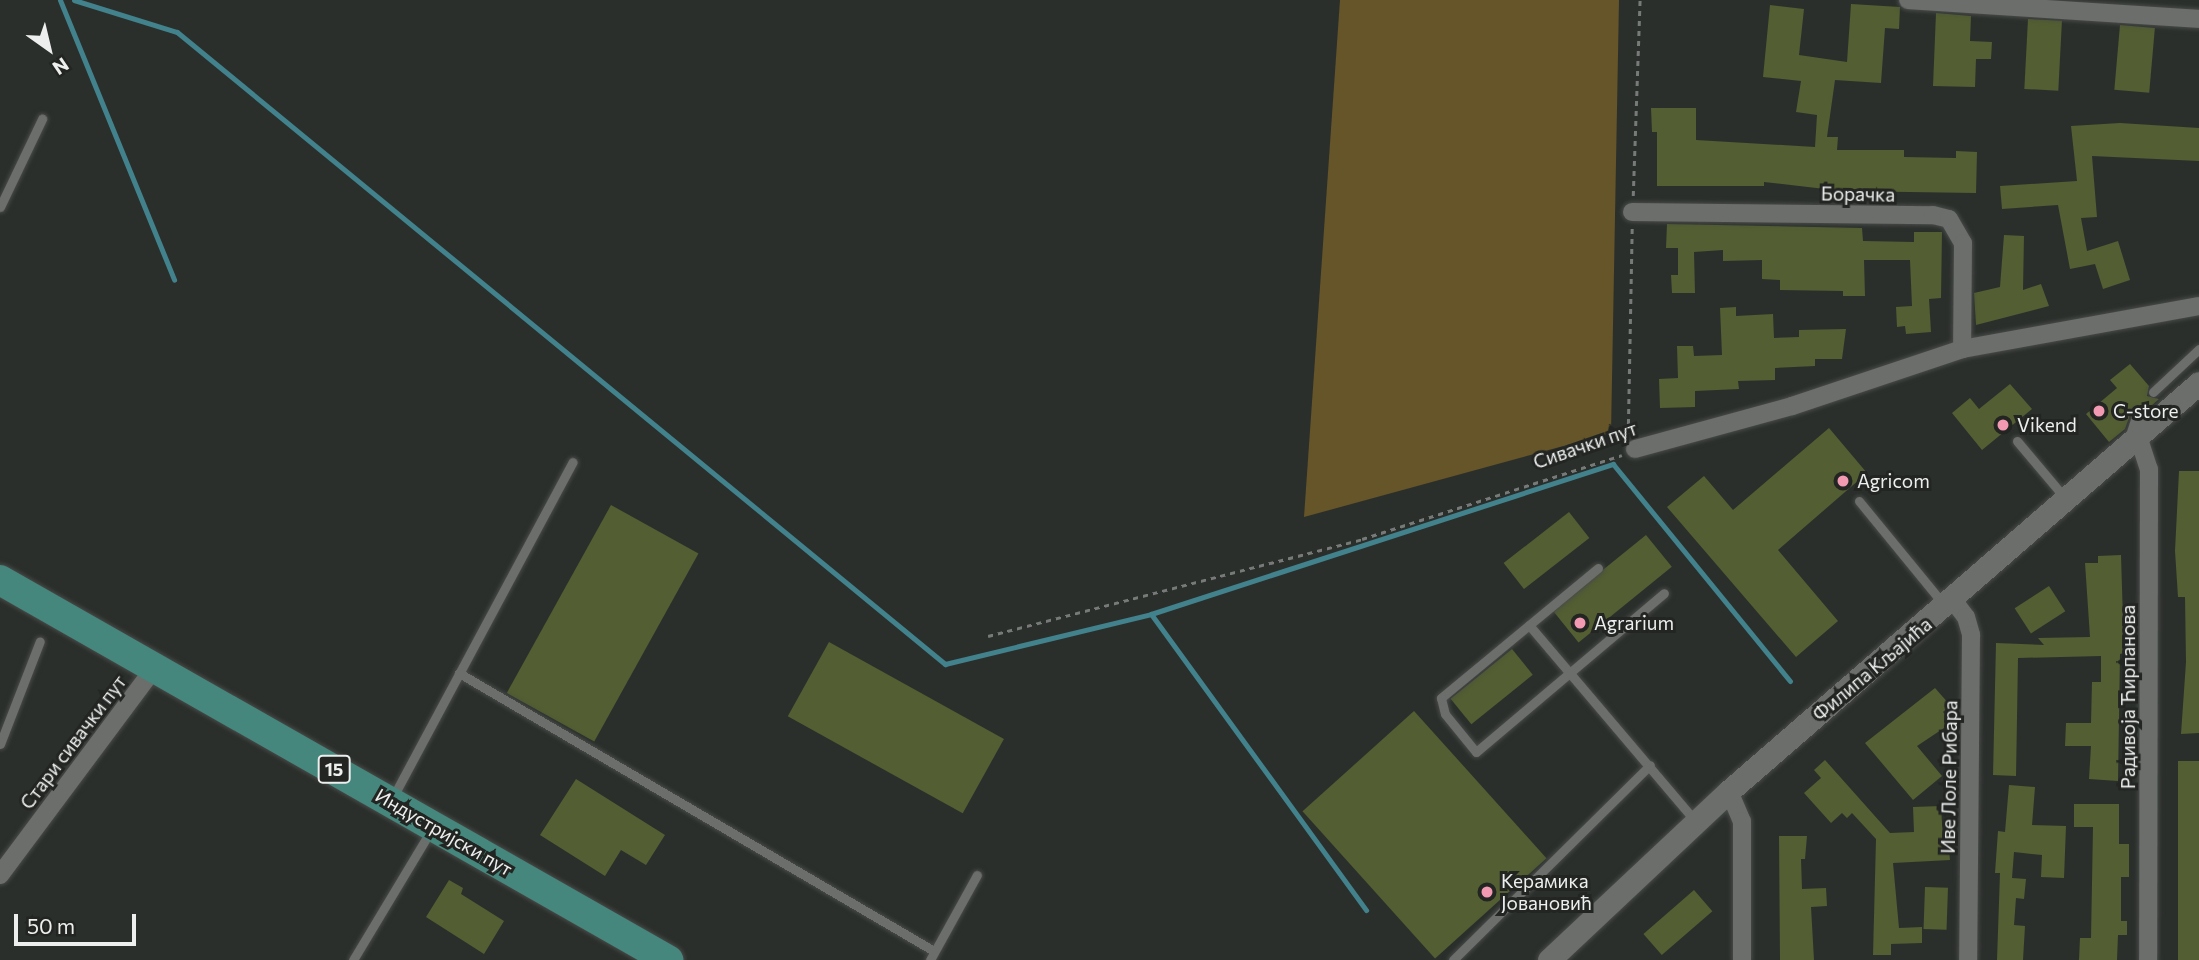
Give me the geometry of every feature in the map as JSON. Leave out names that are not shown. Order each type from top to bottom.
[{"type":"main road","name":"Индустријски пут","points":[[0,580],[668,960]]},
{"type":"street","points":[[1909,0],[2199,19]]},
{"type":"street","name":"Борачка","points":[[1632,212],[1933,215],[1949,219],[1963,243],[1962,349]]},
{"type":"street","name":"Сивачки пут","points":[[1635,449],[1792,406],[1962,349],[2199,306]]},
{"type":"street","name":"Филипа Кљајића","points":[[1549,960],[1729,791],[2066,499],[2134,431],[2199,383]]},
{"type":"street","name":"Радивоја Ћирпанова","points":[[2134,431],[2150,469],[2148,960]]},
{"type":"street","name":"Иве Лоле Рибара","points":[[1949,603],[1966,618],[1971,635],[1968,960]]},
{"type":"street","name":"Стари сивачки пут","points":[[0,875],[155,667]]},
{"type":"street","points":[[1729,791],[1742,821],[1742,960]]},
{"type":"lane","points":[[0,207],[42,119]]},
{"type":"lane","points":[[2153,392],[2199,349]]},
{"type":"lane","points":[[2017,441],[2066,499]]},
{"type":"lane","points":[[391,802],[573,462]]},
{"type":"lane","points":[[1859,501],[1949,603]]},
{"type":"lane","points":[[1598,569],[1441,698],[1439,704],[1469,747],[1476,752],[1484,749],[1664,593]]},
{"type":"lane","points":[[1529,625],[1696,822]]},
{"type":"lane","points":[[0,744],[40,641]]},
{"type":"lane","points":[[459,673],[932,956],[977,875]]},
{"type":"lane","points":[[1453,960],[1650,765]]},
{"type":"lane","points":[[353,960],[433,826]]},
{"type":"path","name":"Сивачки пут","points":[[988,636],[1362,539],[1608,462],[1635,449]]},
{"type":"shaded area","points":[[1340,0],[1619,0],[1611,433],[1304,517]]},
{"type":"building","points":[[1851,4],[1900,7],[1899,29],[1885,28],[1881,83],[1835,80],[1827,137],[1838,137],[1837,150],[1904,150],[1904,157],[1956,158],[1956,151],[1977,152],[1976,193],[1842,191],[1764,182],[1764,186],[1657,186],[1657,132],[1652,132],[1651,108],[1696,108],[1696,140],[1815,147],[1817,115],[1796,112],[1801,81],[1763,77],[1770,5],[1804,9],[1799,55],[1847,62]]},
{"type":"building","points":[[1936,13],[1971,16],[1970,41],[1992,42],[1991,59],[1976,59],[1975,87],[1933,86]]},
{"type":"building","points":[[2028,19],[2062,21],[2058,91],[2024,89]]},
{"type":"building","points":[[2120,25],[2155,28],[2149,93],[2114,90]]},
{"type":"building","points":[[2120,123],[2199,128],[2199,161],[2092,156],[2097,217],[2081,218],[2087,251],[2118,241],[2130,280],[2103,289],[2095,264],[2070,269],[2058,205],[2002,209],[2000,186],[2077,181],[2071,126]]},
{"type":"building","points":[[1667,224],[1862,228],[1863,241],[1914,242],[1914,232],[1942,232],[1941,298],[1929,299],[1931,332],[1906,334],[1905,326],[1897,327],[1896,307],[1912,306],[1910,260],[1864,260],[1865,296],[1843,296],[1843,291],[1780,290],[1780,280],[1762,279],[1762,260],[1723,261],[1723,250],[1694,252],[1695,293],[1672,293],[1671,275],[1678,275],[1678,248],[1666,248]]},
{"type":"building","points":[[2004,235],[2024,236],[2023,290],[2041,284],[2049,306],[1976,325],[1974,293],[2000,287]]},
{"type":"building","points":[[1736,307],[1736,316],[1773,314],[1774,338],[1799,337],[1799,330],[1846,329],[1842,359],[1815,359],[1815,366],[1775,368],[1775,380],[1738,381],[1739,389],[1695,391],[1695,407],[1660,408],[1659,379],[1678,378],[1677,346],[1693,346],[1694,356],[1722,355],[1720,308]]},
{"type":"building","points":[[2130,364],[2149,386],[2147,396],[2159,399],[2144,412],[2140,407],[2133,407],[2125,429],[2109,442],[2086,414],[2117,388],[2110,380]]},
{"type":"building","points":[[2010,384],[2032,409],[1982,450],[1952,413],[1970,398],[1979,409]]},
{"type":"building","points":[[1829,428],[1867,473],[1778,550],[1838,621],[1796,657],[1667,507],[1704,476],[1733,510]]},
{"type":"building","points":[[2179,471],[2199,471],[2199,733],[2181,734],[2186,662],[2185,597],[2178,597],[2175,551]]},
{"type":"building","points":[[611,505],[698,553],[594,742],[507,693]]},
{"type":"building","points":[[1569,512],[1589,538],[1524,589],[1504,563]]},
{"type":"building","points":[[1646,535],[1672,567],[1579,642],[1553,611]]},
{"type":"building","points":[[2121,555],[2124,653],[2120,654],[2118,781],[2089,779],[2091,746],[2065,746],[2066,723],[2091,723],[2092,682],[2101,682],[2101,656],[2018,658],[2016,776],[1993,775],[1996,643],[2044,645],[2038,638],[2090,637],[2085,563],[2098,563],[2098,556]]},
{"type":"building","points":[[2049,586],[2065,611],[2031,633],[2015,608]]},
{"type":"building","points":[[829,642],[1004,739],[963,813],[788,716]]},
{"type":"building","points":[[1512,649],[1533,675],[1471,724],[1451,699]]},
{"type":"building","points":[[1935,688],[1950,705],[1943,712],[1953,722],[1917,746],[1942,776],[1913,800],[1865,743]]},
{"type":"building","points":[[1414,711],[1546,858],[1435,959],[1303,811]]},
{"type":"building","points":[[1825,760],[1890,833],[1914,832],[1913,807],[1941,806],[1943,840],[1948,840],[1950,860],[1893,863],[1899,928],[1922,927],[1922,943],[1891,944],[1891,955],[1873,955],[1876,839],[1852,813],[1847,818],[1842,813],[1831,823],[1804,793],[1821,778],[1814,770]]},
{"type":"building","points":[[2178,761],[2199,761],[2199,960],[2178,960]]},
{"type":"building","points":[[576,779],[665,835],[646,865],[621,850],[605,876],[540,835]]},
{"type":"building","points":[[2009,785],[2035,787],[2032,825],[2066,826],[2064,878],[2041,877],[2042,855],[2014,852],[2012,878],[2026,879],[2024,899],[2016,898],[2014,925],[2025,926],[2023,960],[1997,960],[2000,873],[1995,873],[1998,831],[2005,832]]},
{"type":"building","points":[[2074,804],[2119,804],[2119,844],[2129,844],[2129,877],[2121,877],[2121,921],[2127,921],[2127,935],[2118,935],[2117,960],[2079,960],[2080,938],[2091,938],[2093,827],[2074,827]]},
{"type":"building","points":[[1779,836],[1807,836],[1805,859],[1801,859],[1802,889],[1826,888],[1827,906],[1811,907],[1814,960],[1780,960]]},
{"type":"building","points":[[449,880],[463,888],[461,894],[504,921],[484,954],[426,917]]},
{"type":"building","points":[[1925,887],[1948,888],[1947,930],[1924,929]]},
{"type":"building","points":[[1694,890],[1712,911],[1662,955],[1643,934]]},
{"type":"waterway","points":[[60,0],[174,280]]},
{"type":"waterway","points":[[74,0],[177,32],[945,664],[1151,614],[1613,464],[1790,681]]},
{"type":"waterway","points":[[1151,614],[1366,910]]},
{"type":"place","name":"C-store","points":[[2099,411]]},
{"type":"place","name":"Vikend","points":[[2003,425]]},
{"type":"place","name":"Agricom","points":[[1843,481]]},
{"type":"place","name":"Agrarium","points":[[1580,623]]},
{"type":"place","name":"Керамика Јовановић","points":[[1487,892]]}]
